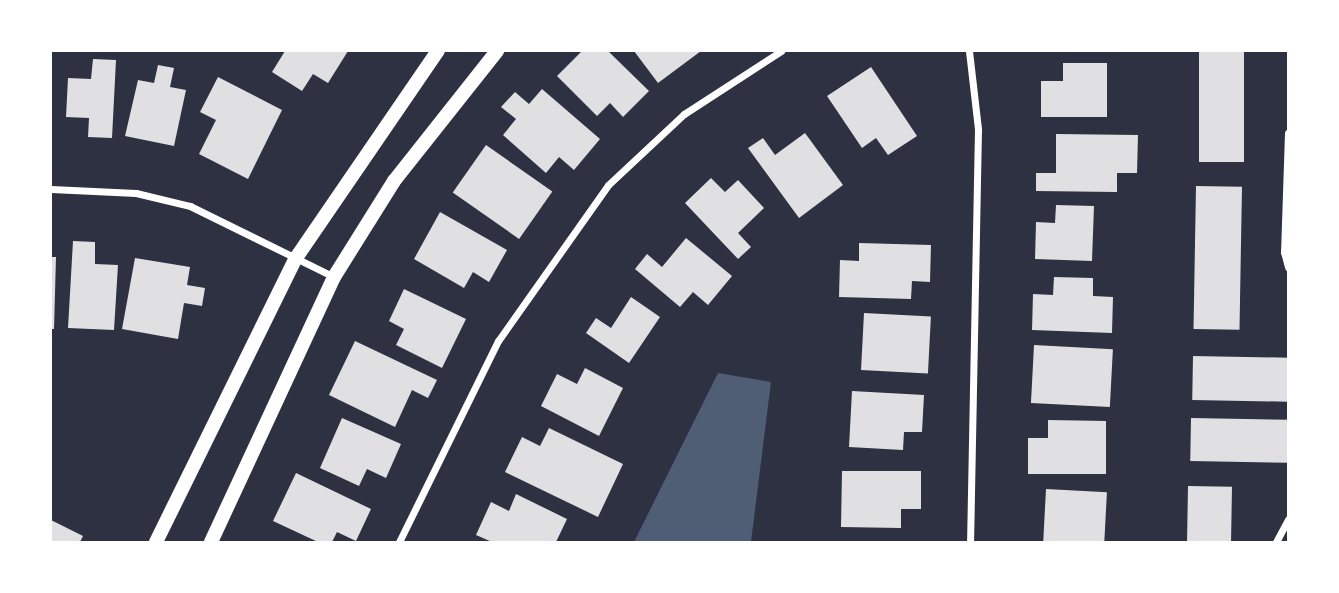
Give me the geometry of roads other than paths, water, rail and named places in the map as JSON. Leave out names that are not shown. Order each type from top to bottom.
[{"type":"main road","points":[[156,542],[296,258],[438,51]]},
{"type":"main road","points":[[211,542],[334,276],[394,181],[497,51]]},
{"type":"street","points":[[399,542],[498,341],[608,186],[684,114],[781,51]]},
{"type":"street","points":[[969,51],[978,130],[970,542]]},
{"type":"street","points":[[1288,134],[1284,252],[1288,267]]},
{"type":"street","points":[[51,189],[136,192],[190,206],[334,276]]},
{"type":"street","points":[[1276,542],[1288,519]]},
{"type":"water","points":[[718,373],[771,382],[751,542],[634,542]]}]
